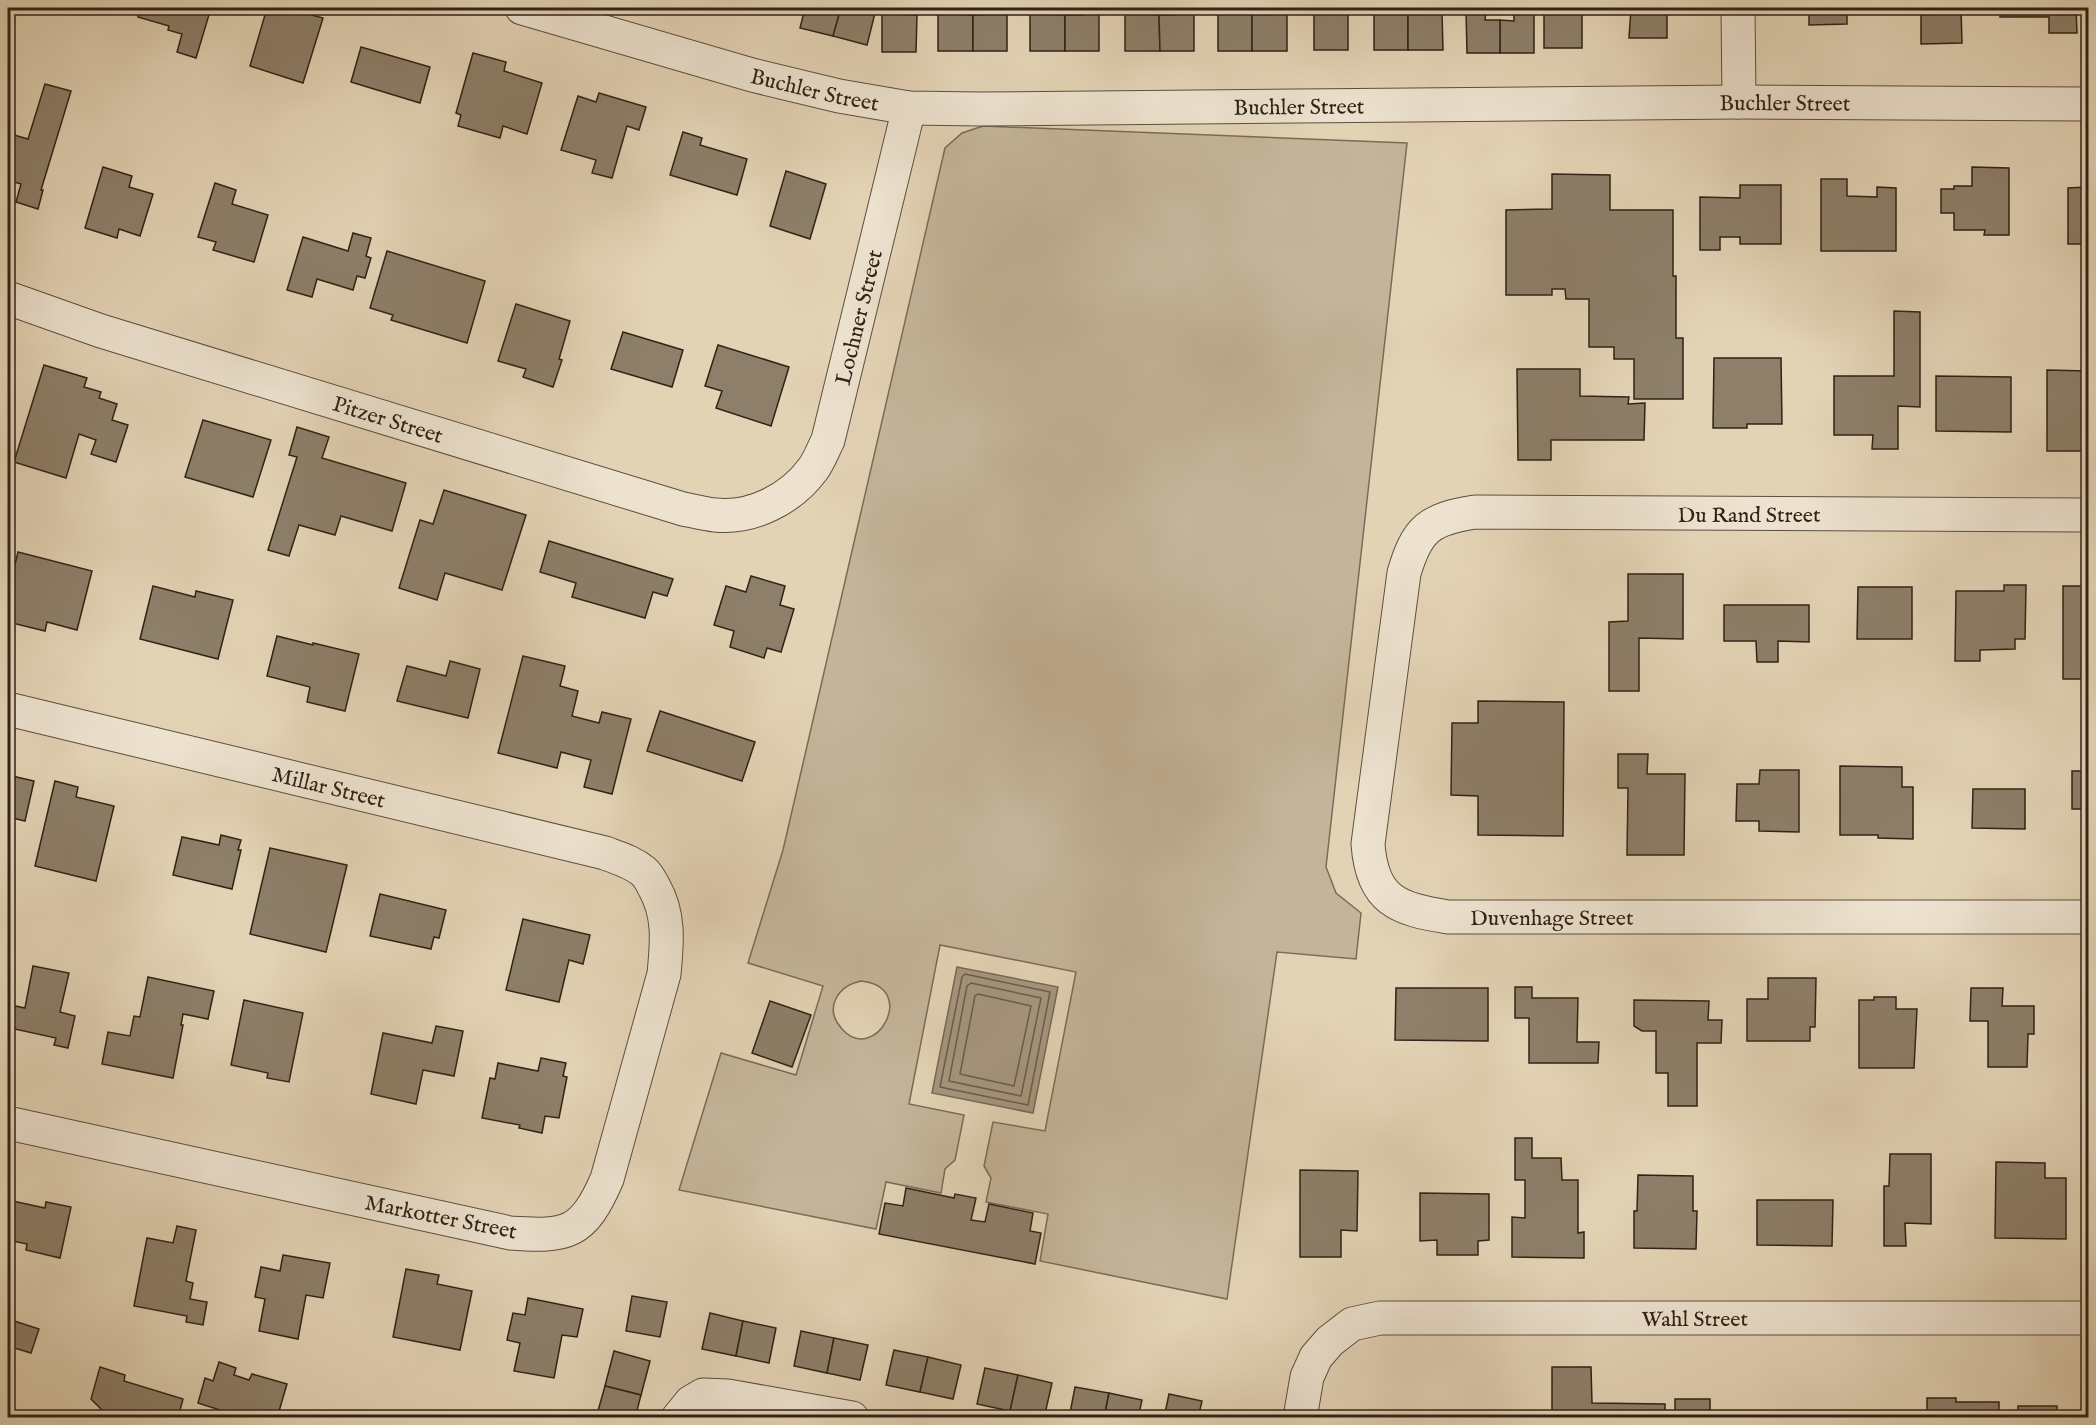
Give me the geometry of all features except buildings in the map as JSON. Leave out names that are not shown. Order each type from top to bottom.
[{"type":"street","name":"Buchler Street","points":[[522,8],[752,75],[839,96],[909,108],[1738,102],[2088,104]]},
{"type":"street","points":[[1737,8],[1738,102]]},
{"type":"street","name":"Lochner Street","points":[[773,505],[796,487],[813,469],[828,440],[909,108]]},
{"type":"street","name":"Pitzer Street","points":[[8,298],[113,335],[683,509],[717,516],[747,512],[773,505]]},
{"type":"street","name":"Du Rand Street","points":[[1416,538],[1431,526],[1451,516],[1474,512],[2088,515]]},
{"type":"street","name":"Duvenhage Street","points":[[1416,538],[1404,573],[1368,844],[1370,864],[1379,888],[1397,904],[1418,912],[1448,917],[2088,917]]},
{"type":"street","name":"Millar Street","points":[[8,709],[605,853],[646,873]]},
{"type":"street","name":"Markotter Street","points":[[8,1123],[510,1233],[539,1235],[564,1231],[582,1222],[596,1205],[607,1179],[664,974],[667,919],[659,896],[646,873]]},
{"type":"street","name":"Wahl Street","points":[[1300,1418],[1307,1377],[1316,1357],[1330,1341],[1352,1324],[1380,1318],[2088,1317]]},
{"type":"street","points":[[678,1418],[691,1402],[703,1395],[728,1396],[852,1418]]},
{"type":"shaded area","points":[[983,126],[1407,143],[1326,867],[1336,893],[1361,913],[1356,959],[1277,952],[1227,1299],[1040,1261],[1048,1214],[986,1202],[991,1178],[984,1166],[993,1122],[1045,1131],[1076,972],[940,945],[909,1104],[964,1115],[955,1160],[945,1169],[941,1193],[886,1182],[876,1229],[679,1190],[721,1053],[796,1075],[823,986],[748,963],[783,850],[945,148],[962,133]],"holes":[[[861,981],[878,986],[888,996],[890,1009],[886,1021],[878,1032],[867,1038],[855,1038],[842,1029],[836,1021],[834,1013],[836,999],[846,988]]]},
{"type":"water","points":[[957,967],[1058,987],[1033,1113],[932,1093]]}]
